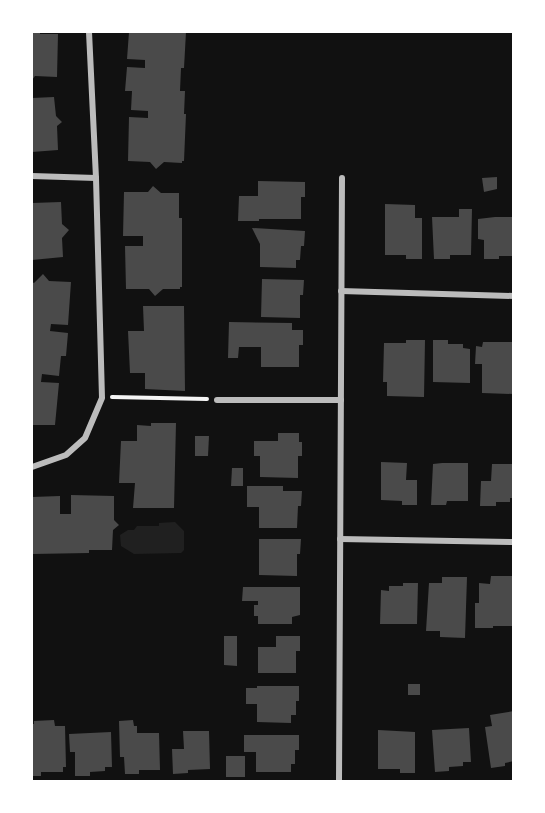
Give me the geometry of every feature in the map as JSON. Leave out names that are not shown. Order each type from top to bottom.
[{"type":"street","points":[[32,467],[66,455],[85,438],[102,398],[96,178],[89,32]]},
{"type":"street","points":[[32,176],[96,178]]},
{"type":"street","points":[[339,782],[342,178]]},
{"type":"street","points":[[341,291],[513,296]]},
{"type":"street","points":[[216,400],[341,400]]},
{"type":"street","points":[[340,539],[513,543]]},
{"type":"path","points":[[102,398],[193,397],[216,400]]},
{"type":"shaded area","points":[[175,522],[184,531],[184,550],[181,553],[134,554],[121,546],[120,535],[128,530],[134,530],[137,526],[159,526],[159,523]]},
{"type":"building","points":[[32,32],[58,34],[57,77],[35,76],[32,80]]},
{"type":"building","points":[[129,32],[186,32],[180,91],[185,91],[184,114],[186,114],[184,161],[182,163],[164,162],[156,169],[150,162],[128,161],[129,117],[148,118],[148,111],[131,110],[132,91],[125,91],[127,67],[145,68],[145,60],[127,59]]},
{"type":"building","points":[[54,97],[56,116],[62,122],[57,126],[58,150],[32,152],[32,98]]},
{"type":"building","points":[[497,177],[497,189],[484,192],[482,178]]},
{"type":"building","points":[[258,181],[305,182],[305,197],[301,197],[301,219],[238,221],[239,196],[258,196]]},
{"type":"building","points":[[153,186],[161,193],[179,193],[179,218],[182,218],[182,287],[163,289],[155,296],[149,289],[126,289],[125,246],[143,246],[143,236],[123,236],[124,192],[148,192]]},
{"type":"building","points":[[61,202],[62,224],[69,230],[62,238],[63,257],[32,260],[32,203]]},
{"type":"building","points":[[385,204],[415,205],[415,218],[422,218],[422,259],[406,259],[406,255],[385,255]]},
{"type":"building","points":[[459,209],[472,209],[471,255],[450,255],[450,259],[434,259],[432,217],[459,217]]},
{"type":"building","points":[[514,217],[513,256],[484,259],[484,240],[478,239],[478,219]]},
{"type":"building","points":[[252,228],[305,231],[304,246],[301,246],[300,260],[296,260],[296,268],[260,267],[260,244]]},
{"type":"building","points":[[43,274],[49,281],[71,282],[68,325],[51,324],[50,331],[68,333],[66,356],[61,356],[59,376],[42,374],[41,382],[59,383],[55,425],[32,425],[32,282],[34,283]]},
{"type":"building","points":[[262,279],[304,280],[303,295],[300,295],[300,318],[261,317]]},
{"type":"building","points":[[143,306],[184,306],[185,391],[145,389],[145,373],[130,373],[128,331],[144,331]]},
{"type":"building","points":[[229,322],[292,323],[292,330],[303,330],[303,345],[299,345],[299,367],[261,367],[261,347],[239,347],[238,358],[228,358]]},
{"type":"building","points":[[406,340],[425,340],[424,397],[387,396],[387,382],[383,382],[384,343],[406,343]]},
{"type":"building","points":[[433,340],[448,340],[448,344],[463,344],[463,348],[470,349],[470,383],[433,382]]},
{"type":"building","points":[[483,342],[514,342],[514,394],[482,393],[482,364],[475,364],[476,346],[482,347]]},
{"type":"building","points":[[151,423],[176,423],[174,508],[133,508],[135,483],[119,483],[121,441],[137,441],[137,425],[151,426]]},
{"type":"building","points":[[278,433],[299,433],[299,442],[302,442],[302,456],[298,456],[298,478],[260,477],[260,456],[254,456],[254,441],[278,441]]},
{"type":"building","points":[[195,436],[209,436],[208,456],[195,456]]},
{"type":"building","points":[[381,462],[407,463],[406,480],[417,480],[417,505],[402,505],[402,501],[381,500]]},
{"type":"building","points":[[468,463],[468,501],[447,501],[446,505],[431,505],[433,464]]},
{"type":"building","points":[[492,464],[514,464],[514,498],[510,498],[510,502],[496,502],[496,506],[480,506],[481,481],[491,481]]},
{"type":"building","points":[[232,468],[243,468],[243,486],[231,486]]},
{"type":"building","points":[[247,486],[283,486],[283,491],[302,491],[301,506],[298,506],[297,528],[259,528],[259,507],[247,507]]},
{"type":"building","points":[[71,495],[114,496],[114,520],[119,525],[113,530],[112,550],[89,550],[89,553],[32,554],[32,497],[60,496],[60,514],[71,514]]},
{"type":"building","points":[[259,539],[301,539],[300,554],[297,554],[297,576],[259,575]]},
{"type":"building","points":[[491,576],[514,576],[514,626],[475,628],[475,603],[479,603],[479,583],[490,584]]},
{"type":"building","points":[[442,577],[467,577],[465,638],[440,637],[440,631],[426,631],[429,583],[442,583]]},
{"type":"building","points":[[403,583],[418,583],[417,624],[380,624],[381,590],[389,591],[389,586],[403,586]]},
{"type":"building","points":[[243,587],[300,587],[300,615],[292,617],[292,624],[258,624],[258,616],[254,616],[254,605],[258,605],[258,601],[242,601]]},
{"type":"building","points":[[224,636],[237,636],[237,666],[224,665]]},
{"type":"building","points":[[276,636],[300,636],[300,651],[296,651],[296,673],[258,673],[258,647],[276,647]]},
{"type":"building","points":[[408,684],[420,684],[420,695],[408,695]]},
{"type":"building","points":[[257,686],[299,686],[296,715],[291,715],[291,723],[257,722],[257,704],[246,704],[246,688],[257,688]]},
{"type":"building","points":[[514,711],[514,761],[505,763],[505,766],[491,768],[485,727],[492,726],[490,715]]},
{"type":"building","points":[[54,720],[55,726],[65,726],[66,767],[63,767],[63,772],[41,772],[41,776],[32,776],[32,724],[34,721]]},
{"type":"building","points":[[133,720],[134,726],[137,726],[137,733],[159,733],[160,770],[139,770],[139,774],[125,774],[124,757],[120,757],[119,721]]},
{"type":"building","points":[[469,728],[471,762],[463,762],[463,766],[449,767],[449,771],[435,772],[432,730]]},
{"type":"building","points":[[378,730],[415,732],[415,773],[400,773],[400,769],[378,769]]},
{"type":"building","points":[[183,731],[209,731],[210,769],[188,770],[188,773],[173,774],[172,749],[184,749]]},
{"type":"building","points":[[111,732],[112,767],[105,767],[105,771],[90,772],[90,776],[75,776],[75,752],[70,752],[69,734]]},
{"type":"building","points":[[244,735],[299,735],[299,750],[295,750],[295,764],[291,764],[291,772],[256,772],[256,752],[244,752]]},
{"type":"building","points":[[226,756],[245,756],[245,777],[226,777]]}]
